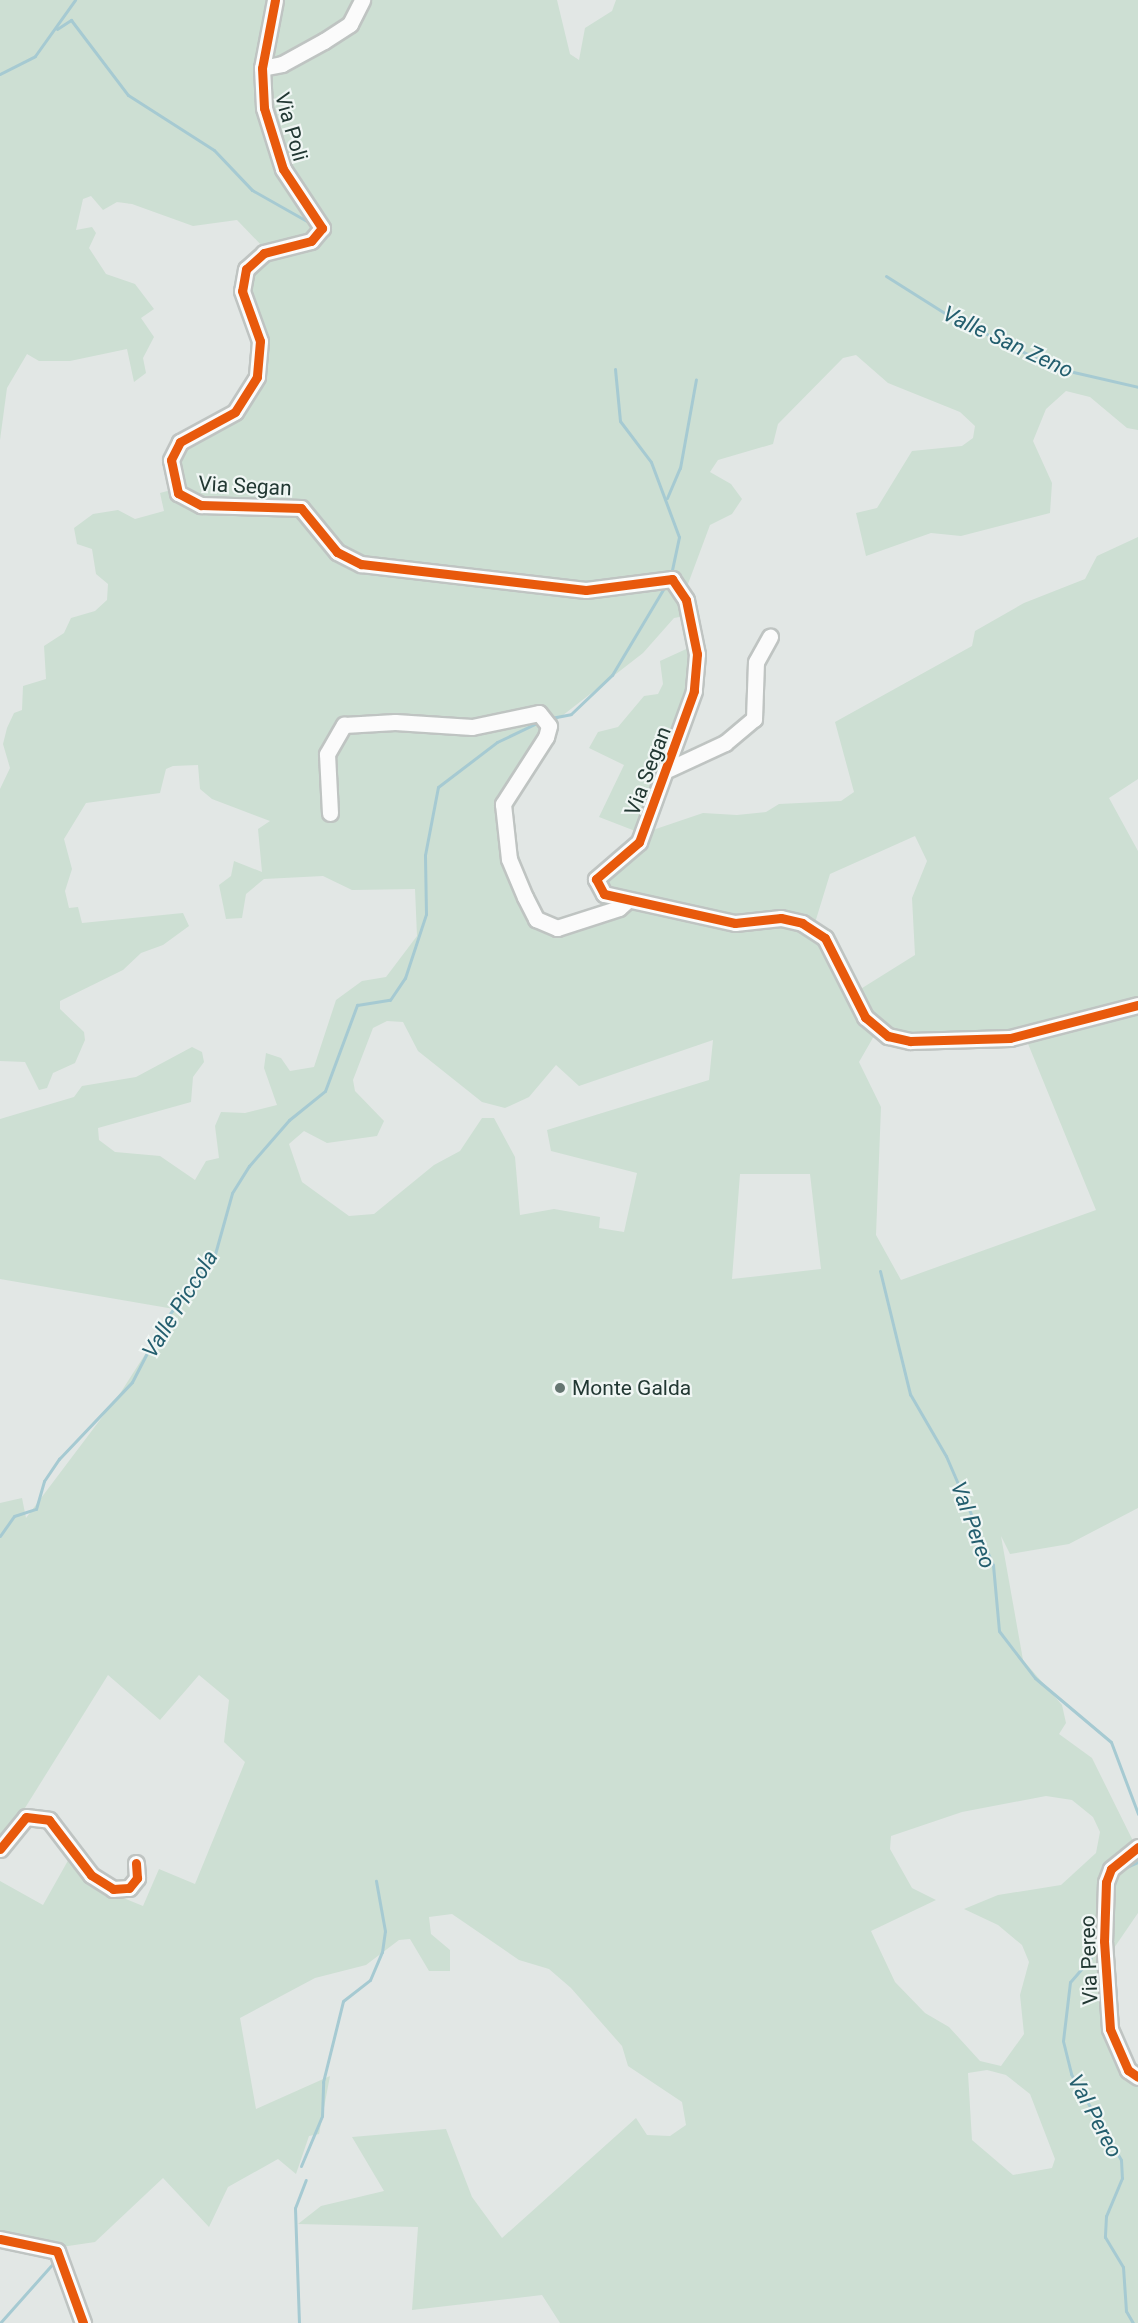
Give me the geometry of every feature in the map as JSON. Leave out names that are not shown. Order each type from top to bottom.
[{"type":"street","name":"Via Poli","points":[[172,482],[171,460],[180,442],[235,412],[256,377],[260,341],[242,291],[246,269],[264,254],[311,242],[322,228],[283,169],[264,108],[262,68],[275,0]]},
{"type":"street","points":[[262,68],[282,64],[333,36],[350,24],[362,0]]},
{"type":"street","name":"Via Segan","points":[[172,482],[189,502],[201,505],[301,508],[337,552],[361,564],[595,590],[663,576],[680,586],[697,654],[694,692],[669,769],[639,842],[596,879],[604,894],[735,923],[781,918],[802,923],[830,946],[865,1017],[888,1036],[910,1041],[1010,1038],[1138,1005]]},
{"type":"street","points":[[669,769],[725,743],[754,719],[756,662],[770,637]]},
{"type":"street","points":[[330,813],[327,754],[344,725],[395,722],[472,727],[539,713],[549,726],[546,737],[503,804],[509,859],[525,897],[536,919],[557,928],[619,908],[628,900]]},
{"type":"street","points":[[0,1849],[26,1818],[49,1820],[91,1875],[113,1889],[129,1888],[137,1878],[136,1863]]},
{"type":"street","name":"Via Pereo","points":[[1138,1846],[1111,1869],[1106,1882],[1104,1941],[1110,2029],[1120,2056],[1138,2077]]},
{"type":"street","points":[[0,2239],[57,2251],[82,2323]]},
{"type":"green space","points":[[0,0],[557,0],[570,54],[579,60],[585,28],[612,11],[616,0],[1138,0],[1138,430],[1127,428],[1090,397],[1066,391],[1046,409],[1033,441],[1052,483],[1050,513],[961,536],[931,533],[866,556],[856,513],[877,508],[912,451],[962,446],[973,438],[975,426],[960,412],[888,383],[856,355],[843,358],[778,424],[773,444],[718,460],[710,472],[731,484],[742,499],[732,514],[710,525],[685,592],[690,615],[674,618],[643,653],[558,719],[507,807],[531,902],[551,922],[625,904],[598,881],[643,834],[599,817],[624,765],[589,748],[598,732],[618,727],[644,696],[658,694],[663,684],[660,661],[695,645],[694,687],[644,833],[703,813],[737,815],[766,812],[779,804],[841,801],[854,792],[835,722],[972,646],[975,631],[1024,603],[1085,579],[1097,556],[1138,537],[1138,779],[1109,798],[1138,851],[1138,1508],[1069,1544],[1010,1554],[1001,1536],[1023,1660],[1062,1705],[1066,1723],[1059,1734],[1092,1758],[1138,1851],[1138,1913],[1114,1948],[1122,2056],[1138,2075],[1138,2323],[560,2323],[542,2295],[412,2310],[418,2227],[298,2224],[321,2206],[384,2191],[352,2137],[446,2129],[472,2197],[502,2238],[636,2118],[647,2135],[670,2136],[686,2125],[682,2102],[628,2066],[622,2046],[571,1988],[549,1969],[519,1960],[452,1914],[429,1917],[431,1934],[450,1950],[450,1971],[429,1971],[410,1939],[399,1940],[366,1965],[315,1978],[240,2018],[256,2109],[330,2076],[319,2134],[309,2136],[296,2174],[278,2159],[228,2187],[209,2227],[163,2178],[95,2242],[41,2250],[0,2240],[0,1881],[43,1905],[70,1857],[94,1886],[143,1906],[159,1869],[195,1884],[245,1762],[224,1742],[229,1700],[199,1675],[160,1720],[108,1675],[0,1848],[0,1503],[22,1498],[26,1518],[121,1392],[174,1309],[0,1279],[0,1119],[74,1097],[82,1086],[136,1077],[192,1047],[202,1052],[204,1062],[193,1077],[191,1102],[98,1128],[99,1140],[115,1152],[160,1156],[195,1180],[206,1161],[219,1158],[215,1126],[221,1112],[245,1113],[277,1105],[264,1068],[266,1053],[281,1058],[290,1071],[314,1067],[336,1000],[362,981],[386,977],[417,936],[415,889],[352,890],[323,876],[264,879],[246,894],[242,918],[226,919],[219,885],[231,876],[234,861],[262,872],[258,829],[270,821],[212,799],[200,789],[198,765],[173,766],[166,769],[160,793],[86,803],[64,839],[72,869],[65,891],[69,908],[78,907],[82,923],[183,913],[189,926],[163,945],[141,953],[123,970],[60,1001],[60,1009],[84,1032],[85,1040],[75,1063],[53,1073],[47,1088],[39,1090],[25,1062],[0,1061],[0,789],[10,768],[3,744],[7,728],[14,713],[22,710],[23,686],[46,679],[44,646],[64,633],[71,618],[95,611],[107,600],[108,584],[96,574],[92,549],[77,544],[74,528],[93,514],[118,510],[135,519],[164,511],[160,493],[175,489],[178,444],[231,415],[249,392],[259,345],[240,281],[267,251],[237,220],[193,226],[132,204],[117,202],[103,210],[91,196],[83,199],[76,230],[92,227],[96,233],[89,248],[106,274],[135,284],[154,309],[141,318],[154,337],[143,358],[146,373],[134,382],[127,349],[70,361],[39,361],[27,354],[7,388],[0,440]],"holes":[[[915,836],[927,861],[912,898],[915,955],[851,995],[814,926],[830,874]],[[387,1021],[403,1022],[418,1051],[482,1102],[505,1108],[529,1097],[556,1065],[579,1086],[713,1040],[709,1080],[547,1130],[551,1151],[637,1173],[624,1232],[599,1228],[600,1217],[554,1209],[520,1215],[515,1157],[494,1118],[482,1118],[460,1151],[434,1165],[374,1214],[349,1216],[302,1182],[289,1144],[304,1131],[327,1143],[377,1136],[384,1121],[355,1091],[353,1080],[373,1028]],[[878,1029],[952,1044],[1024,1034],[1096,1210],[901,1280],[876,1235],[881,1107],[859,1062]],[[740,1174],[810,1174],[821,1269],[732,1279]],[[1046,1796],[1072,1800],[1093,1817],[1100,1832],[1096,1853],[1061,1885],[998,1895],[964,1909],[998,1925],[1022,1945],[1029,1962],[1020,1995],[1024,2034],[1001,2066],[980,2061],[949,2027],[925,2013],[895,1982],[871,1931],[936,1900],[912,1888],[890,1849],[891,1836],[962,1812]],[[987,2070],[1006,2075],[1030,2094],[1055,2159],[1052,2168],[1013,2175],[972,2140],[968,2073]]]},
{"type":"waterway","points":[[0,74],[35,56],[75,0]]},
{"type":"waterway","points":[[57,29],[71,20],[128,95],[214,150],[252,190],[312,224]]},
{"type":"waterway","name":"Valle San Zeno","points":[[886,276],[948,315],[1056,368],[1138,387]]},
{"type":"waterway","name":"Valle Piccola","points":[[615,369],[620,421],[651,462],[679,537],[671,574]]},
{"type":"waterway","points":[[667,498],[680,468],[696,379]]},
{"type":"waterway","name":"Valle Piccola","points":[[551,718],[571,714],[612,675],[665,586]]},
{"type":"waterway","name":"Valle Piccola","points":[[0,1536],[14,1516],[36,1509],[44,1481],[59,1459],[132,1382],[162,1324],[215,1254],[232,1193],[249,1166],[289,1120],[325,1091],[357,1005],[390,1000],[405,978],[426,914],[425,855],[438,787],[497,742],[539,722]]},
{"type":"waterway","name":"Val Pereo","points":[[880,1271],[910,1394],[946,1456],[993,1565],[999,1631],[1035,1678],[1111,1742],[1138,1814]]},
{"type":"waterway","name":"Val Pereo","points":[[1120,1870],[1138,1862]]},
{"type":"waterway","points":[[301,2166],[322,2116],[323,2082],[343,2001],[370,1980],[382,1952],[385,1931],[376,1881]]},
{"type":"waterway","name":"Val Pereo","points":[[1095,1944],[1090,1959],[1070,1982],[1063,2041],[1071,2074],[1121,2160],[1122,2178],[1106,2216],[1105,2237],[1123,2267],[1126,2311],[1133,2323]]},
{"type":"waterway","points":[[299,2323],[295,2208],[306,2180]]},
{"type":"waterway","points":[[0,2323],[55,2261]]},
{"type":"cycle path","points":[[275,0],[262,68],[264,108],[283,169],[322,228],[311,241],[264,253],[246,269],[242,291],[260,341],[257,377],[235,412],[180,442],[171,460],[178,493],[201,505],[301,508],[337,552],[361,564],[586,590],[672,579],[686,600],[697,654],[694,691],[639,842],[596,879],[604,894],[735,923],[781,918],[802,923],[825,938],[865,1017],[888,1036],[910,1041],[1010,1038],[1138,1005]]},
{"type":"cycle path","points":[[0,1849],[26,1817],[49,1820],[91,1875],[113,1889],[129,1888],[137,1878],[136,1863]]},
{"type":"cycle path","points":[[1138,1847],[1111,1869],[1106,1882],[1104,1941],[1110,2029],[1128,2070],[1138,2077]]},
{"type":"cycle path","points":[[0,2239],[57,2251],[83,2323]]},
{"type":"place","name":"Monte Galda","points":[[560,1388]]}]
